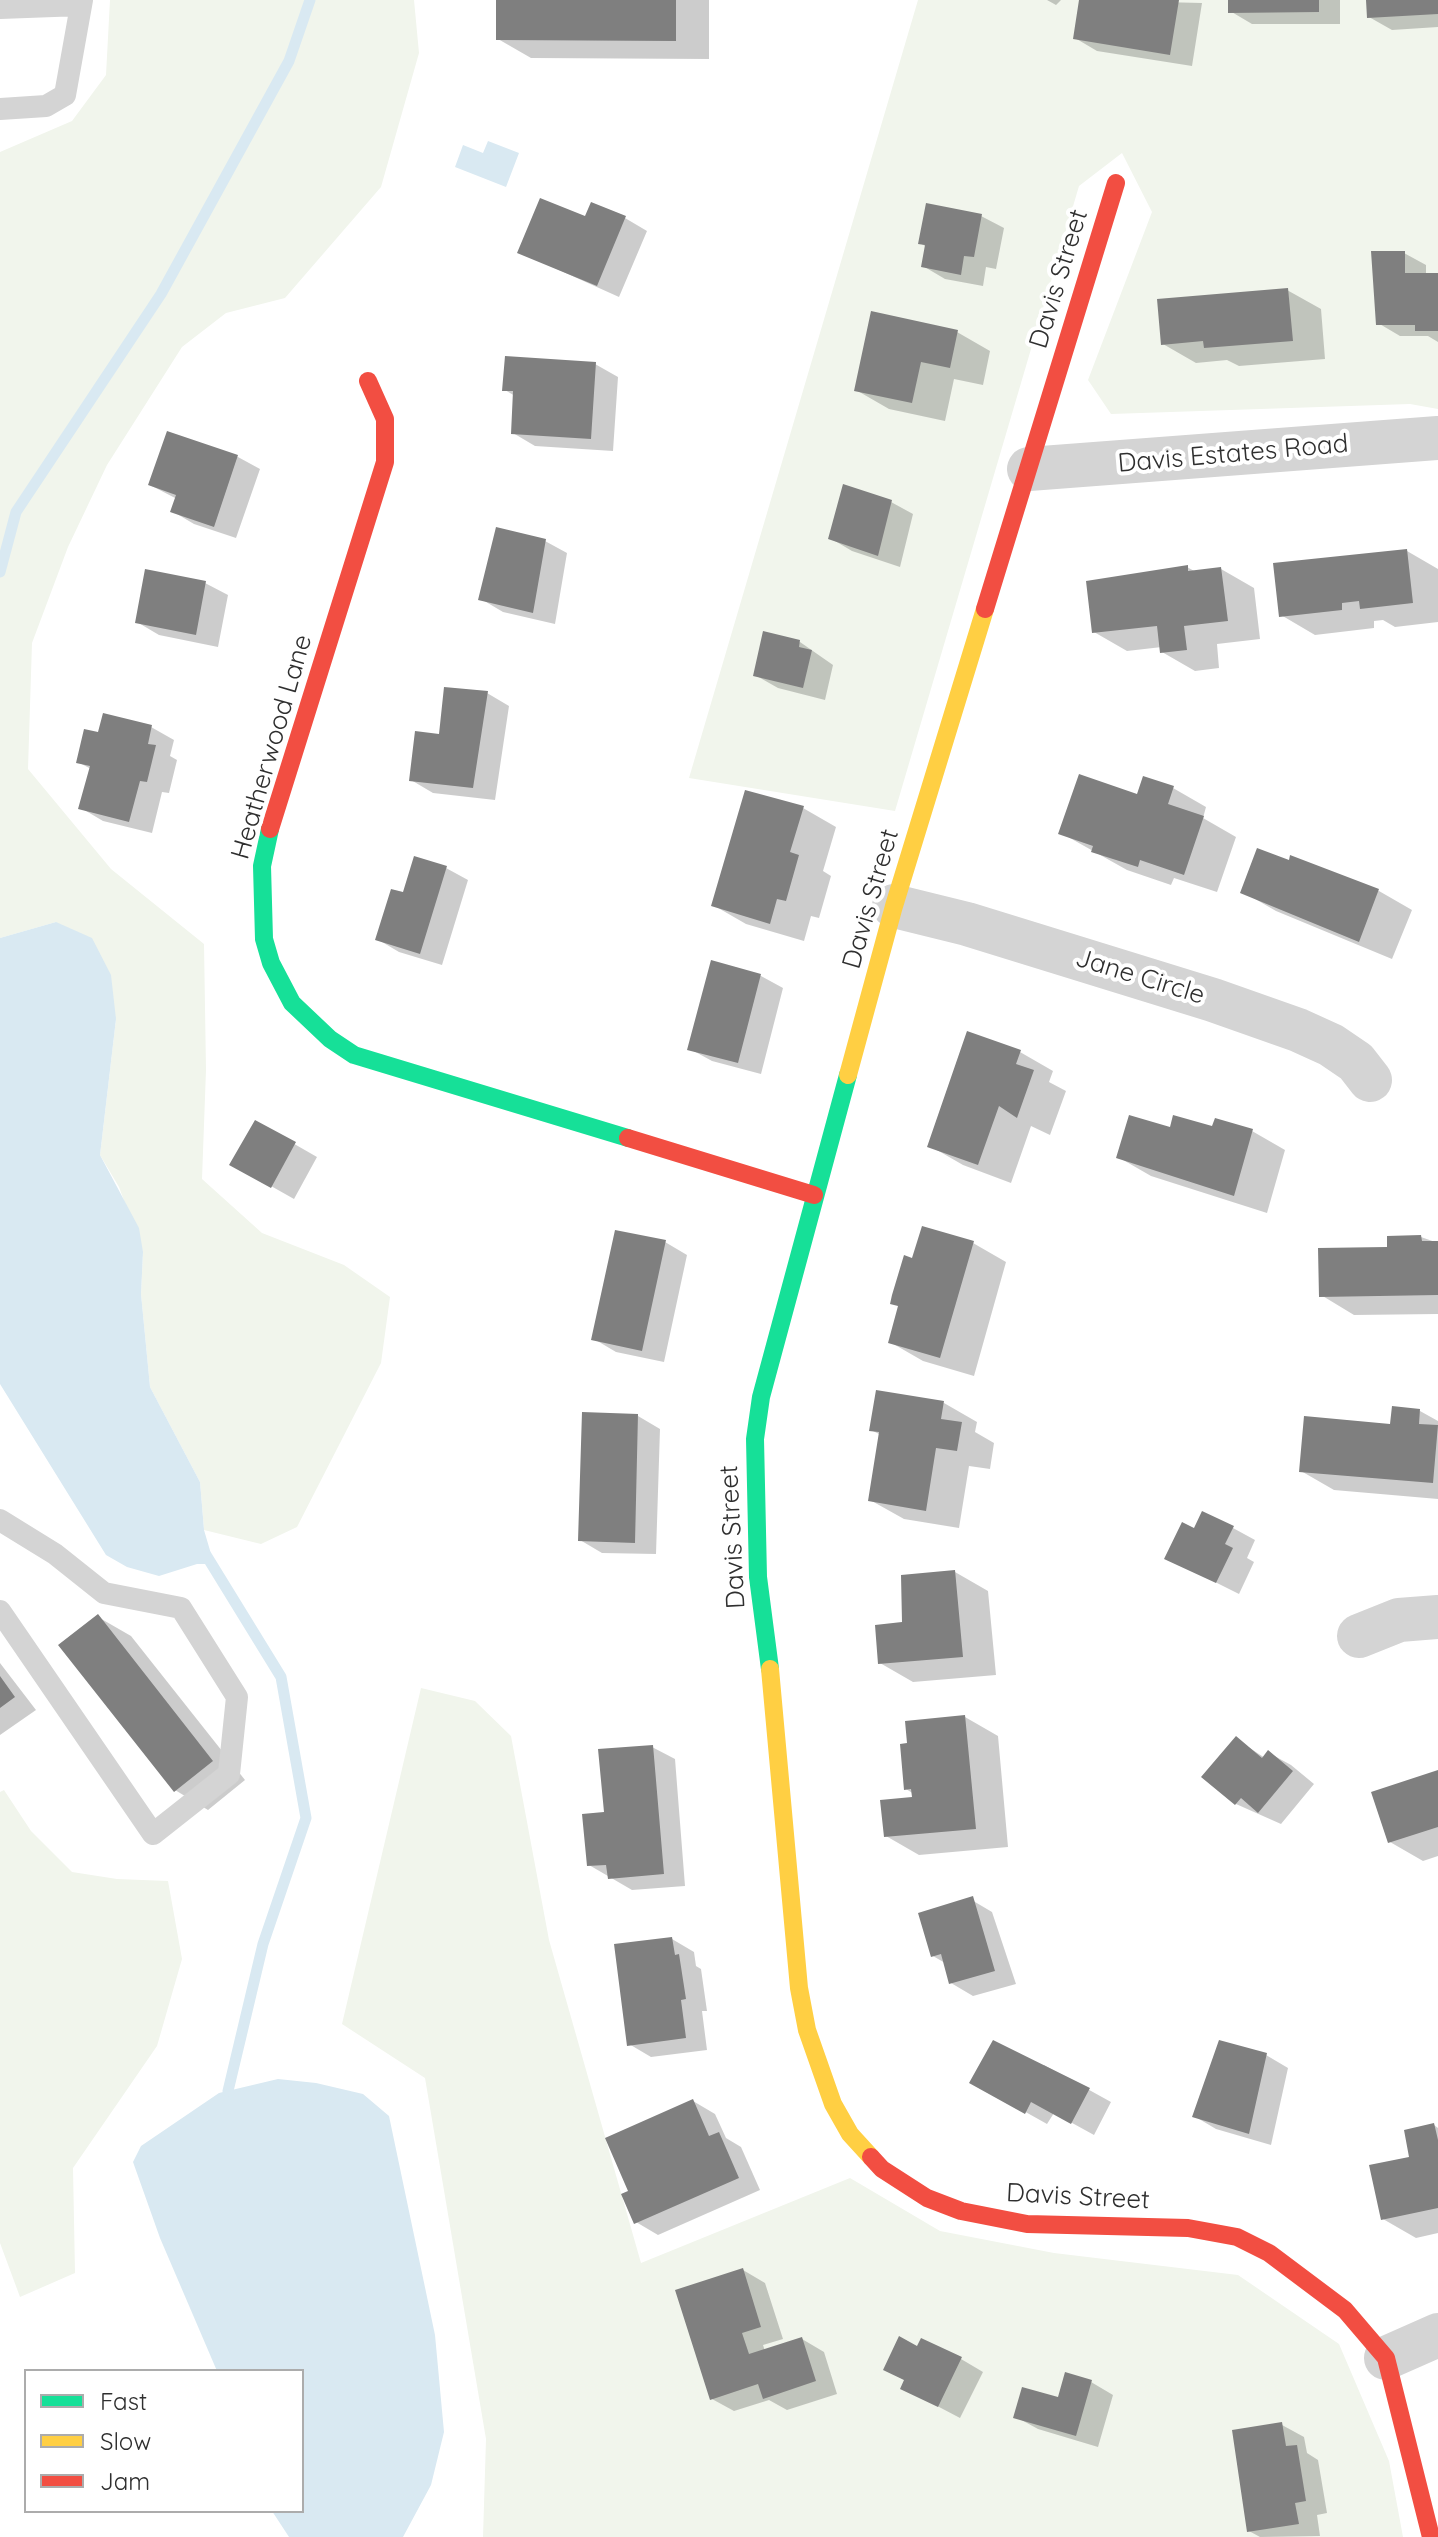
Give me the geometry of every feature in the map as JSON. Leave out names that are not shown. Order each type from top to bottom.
[{"type":"street","name":"Davis Street","points":[[1116,183],[894,906],[761,1397],[755,1439],[758,1577],[774,1703],[799,1988],[807,2030],[833,2104],[850,2134],[882,2169],[927,2198],[961,2211],[1027,2224],[1188,2228],[1237,2237],[1269,2253],[1345,2310],[1386,2358],[1431,2537]]},
{"type":"street","name":"Heatherwood Lane","points":[[368,381],[385,419],[385,462],[267,838],[262,866],[264,939],[271,963],[292,1003],[330,1039],[354,1055],[814,1195]]},
{"type":"street","name":"Davis Estates Road","points":[[1029,469],[1438,438]]},
{"type":"street","name":"Jane Circle","points":[[894,906],[967,924],[1284,1025],[1331,1045],[1356,1062],[1370,1080]]},
{"type":"street","points":[[1359,1636],[1399,1620],[1438,1617]]},
{"type":"street","points":[[1386,2358],[1438,2335]]},
{"type":"lane","points":[[0,8],[82,3],[65,95],[46,106],[0,109]]},
{"type":"lane","points":[[0,1520],[55,1554],[104,1593],[181,1608],[237,1697],[229,1774],[153,1834],[0,1611]]},
{"type":"shaded area","points":[[110,0],[414,0],[419,53],[381,187],[285,298],[226,313],[182,347],[107,465],[68,547],[32,643],[28,769],[111,869],[204,944],[206,1070],[202,1179],[262,1233],[344,1265],[390,1297],[381,1363],[297,1527],[261,1544],[204,1530],[200,1482],[150,1387],[141,1294],[143,1252],[119,1187],[100,1155],[116,1019],[56,922],[0,938],[0,152],[72,121],[106,75]]},
{"type":"shaded area","points":[[918,0],[1438,0],[1438,409],[1410,404],[1111,414],[1088,380],[1152,212],[1122,153],[1079,186],[895,811],[689,778]]},
{"type":"shaded area","points":[[488,141],[519,153],[506,187],[455,167],[463,145],[483,153]]},
{"type":"shaded area","points":[[56,922],[92,938],[111,975],[116,1019],[100,1155],[139,1228],[143,1252],[141,1294],[150,1387],[200,1482],[204,1530],[214,1564],[197,1564],[159,1576],[127,1567],[106,1555],[0,1384],[0,938]]},
{"type":"shaded area","points":[[421,1688],[475,1701],[511,1736],[549,1940],[641,2263],[850,2178],[940,2231],[1054,2253],[1238,2275],[1339,2344],[1389,2461],[1403,2537],[483,2537],[486,2439],[425,2078],[342,2024]]},
{"type":"shaded area","points":[[4,1790],[31,1831],[72,1872],[117,1879],[168,1881],[182,1959],[157,2046],[73,2168],[75,2273],[20,2297],[0,2243],[0,1792]]},
{"type":"shaded area","points":[[278,2079],[316,2083],[363,2094],[389,2116],[435,2335],[444,2432],[431,2485],[403,2537],[289,2537],[273,2513],[304,2513],[304,2369],[216,2369],[160,2238],[133,2162],[141,2146],[219,2093]]},
{"type":"building","points":[[496,0],[676,0],[676,41],[496,40]]},
{"type":"building","points":[[1079,0],[1179,0],[1170,55],[1073,39]]},
{"type":"building","points":[[1228,0],[1319,0],[1319,12],[1228,13]]},
{"type":"building","points":[[1366,0],[1438,0],[1438,14],[1367,18]]},
{"type":"building","points":[[540,198],[585,216],[591,202],[626,216],[597,286],[517,253]]},
{"type":"building","points":[[926,203],[982,214],[974,257],[964,256],[961,275],[921,267],[925,245],[918,244]]},
{"type":"building","points":[[1371,251],[1405,251],[1405,273],[1438,273],[1438,331],[1415,331],[1415,325],[1376,325]]},
{"type":"building","points":[[1288,288],[1293,341],[1204,348],[1203,341],[1161,345],[1157,299]]},
{"type":"building","points":[[871,311],[958,330],[950,368],[921,362],[912,403],[854,391]]},
{"type":"building","points":[[505,356],[596,362],[591,439],[511,434],[513,391],[502,391]]},
{"type":"building","points":[[167,431],[238,455],[214,527],[170,512],[176,495],[148,485]]},
{"type":"building","points":[[843,484],[892,500],[878,556],[828,539]]},
{"type":"building","points":[[496,527],[546,539],[533,613],[478,600]]},
{"type":"building","points":[[1407,549],[1413,603],[1360,609],[1359,601],[1342,603],[1342,610],[1279,617],[1273,563]]},
{"type":"building","points":[[1188,565],[1188,571],[1221,567],[1228,621],[1184,626],[1187,650],[1160,653],[1157,626],[1092,633],[1086,581]]},
{"type":"building","points":[[145,569],[206,581],[196,635],[135,623]]},
{"type":"building","points":[[763,631],[800,640],[799,647],[812,650],[803,688],[753,676]]},
{"type":"building","points":[[444,687],[488,691],[473,788],[409,781],[415,731],[439,734]]},
{"type":"building","points":[[103,713],[152,725],[148,744],[156,745],[147,782],[140,781],[129,822],[78,809],[90,766],[76,763],[84,729],[98,732]]},
{"type":"building","points":[[1079,774],[1137,794],[1143,776],[1174,786],[1168,804],[1204,816],[1184,875],[1140,860],[1138,867],[1091,852],[1093,846],[1058,834]]},
{"type":"building","points":[[745,790],[804,806],[790,852],[799,855],[786,901],[777,899],[770,924],[711,906]]},
{"type":"building","points":[[1257,848],[1289,860],[1290,855],[1379,889],[1359,942],[1240,893]]},
{"type":"building","points":[[414,856],[447,866],[420,954],[375,940],[391,889],[403,892]]},
{"type":"building","points":[[711,960],[761,974],[738,1063],[687,1050]]},
{"type":"building","points":[[967,1031],[1021,1050],[1016,1064],[1034,1070],[1017,1118],[999,1106],[978,1165],[927,1147]]},
{"type":"building","points":[[1129,1115],[1170,1127],[1173,1115],[1212,1126],[1215,1118],[1253,1129],[1234,1196],[1116,1158]]},
{"type":"building","points":[[255,1120],[296,1142],[271,1188],[229,1165]]},
{"type":"building","points":[[922,1226],[974,1241],[940,1358],[888,1343],[898,1306],[890,1304],[892,1295],[904,1255],[912,1258]]},
{"type":"building","points":[[615,1230],[666,1240],[642,1351],[591,1340]]},
{"type":"building","points":[[1421,1235],[1422,1241],[1438,1241],[1438,1295],[1319,1297],[1318,1248],[1387,1247],[1387,1236]]},
{"type":"building","points":[[876,1390],[944,1401],[941,1419],[962,1422],[957,1451],[936,1448],[926,1511],[868,1501],[879,1432],[869,1431]]},
{"type":"building","points":[[1392,1406],[1420,1409],[1419,1424],[1438,1425],[1433,1483],[1299,1472],[1304,1416],[1390,1424]]},
{"type":"building","points":[[582,1412],[638,1414],[635,1543],[578,1541]]},
{"type":"building","points":[[1202,1511],[1234,1526],[1225,1544],[1233,1548],[1216,1583],[1164,1559],[1182,1522],[1194,1528]]},
{"type":"building","points":[[955,1570],[963,1657],[878,1664],[875,1625],[902,1622],[901,1575]]},
{"type":"building","points":[[98,1614],[213,1761],[174,1792],[58,1645]]},
{"type":"building","points":[[0,1676],[15,1697],[0,1708]]},
{"type":"building","points":[[965,1715],[976,1829],[884,1837],[880,1800],[912,1797],[911,1789],[904,1790],[900,1744],[907,1743],[905,1721]]},
{"type":"building","points":[[1236,1736],[1262,1758],[1268,1750],[1293,1771],[1258,1813],[1241,1798],[1235,1805],[1201,1777]]},
{"type":"building","points":[[653,1745],[664,1874],[608,1879],[606,1865],[587,1866],[582,1814],[604,1812],[598,1749]]},
{"type":"building","points":[[1438,1770],[1438,1827],[1388,1843],[1371,1792]]},
{"type":"building","points":[[973,1896],[995,1971],[949,1984],[941,1954],[931,1957],[918,1913]]},
{"type":"building","points":[[672,1937],[675,1955],[679,1954],[686,1999],[681,2000],[686,2038],[627,2046],[614,1944]]},
{"type":"building","points":[[993,2040],[1090,2088],[1071,2124],[1031,2102],[1025,2114],[969,2083]]},
{"type":"building","points":[[1219,2040],[1267,2053],[1249,2134],[1192,2117]]},
{"type":"building","points":[[693,2099],[709,2136],[719,2132],[739,2178],[634,2224],[621,2194],[628,2191],[605,2138]]},
{"type":"building","points":[[1434,2123],[1438,2140],[1438,2208],[1381,2220],[1369,2165],[1409,2157],[1404,2130]]},
{"type":"building","points":[[743,2268],[761,2327],[742,2333],[749,2354],[802,2337],[816,2381],[763,2399],[758,2384],[710,2400],[675,2290]]},
{"type":"building","points":[[899,2336],[917,2346],[921,2338],[962,2357],[938,2407],[900,2389],[904,2380],[883,2370]]},
{"type":"building","points":[[1065,2372],[1092,2380],[1076,2436],[1013,2418],[1022,2387],[1058,2397]]},
{"type":"building","points":[[1282,2422],[1286,2446],[1297,2445],[1306,2501],[1295,2503],[1299,2524],[1247,2532],[1232,2430]]},
{"type":"waterway","points":[[0,572],[16,512],[161,294],[289,61],[310,0]]},
{"type":"waterway","points":[[206,1555],[281,1677],[306,1818],[263,1944],[228,2091]]},
{"type":"traffic: fast","points":[[270,829],[262,866],[264,939],[271,963],[292,1003],[330,1039],[354,1055],[628,1138]]},
{"type":"traffic: fast","points":[[770,1669],[758,1577],[755,1439],[761,1397],[848,1075]]},
{"type":"traffic: slow","points":[[848,1075],[894,906],[985,609]]},
{"type":"traffic: slow","points":[[770,1669],[799,1988],[807,2030],[833,2104],[850,2134],[871,2157]]},
{"type":"traffic: jam","points":[[985,609],[1116,183]]},
{"type":"traffic: jam","points":[[270,829],[385,462],[385,419],[368,381]]},
{"type":"traffic: jam","points":[[628,1138],[814,1195]]},
{"type":"traffic: jam","points":[[871,2157],[882,2169],[927,2198],[961,2211],[1027,2224],[1188,2228],[1237,2237],[1269,2253],[1345,2310],[1386,2358],[1431,2537]]}]
